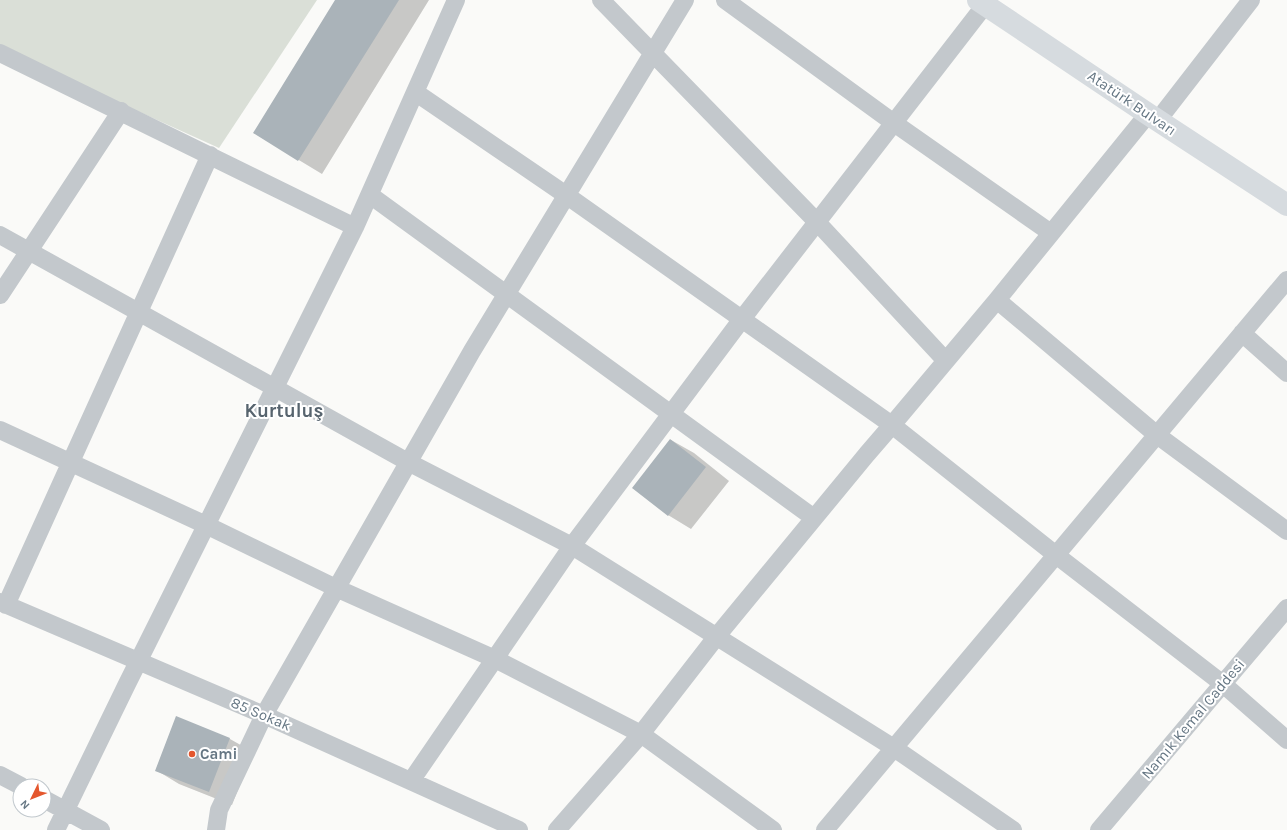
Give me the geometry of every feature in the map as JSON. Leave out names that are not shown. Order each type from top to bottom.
[{"type":"main road","name":"Atatürk Bulvarı","points":[[985,2],[1156,113],[1287,205]]},
{"type":"main road","name":"Atatürk Bulvarı","points":[[1156,113],[1287,191]]},
{"type":"street","points":[[56,830],[206,525],[355,228],[456,0]]},
{"type":"street","points":[[601,0],[817,222],[946,361]]},
{"type":"street","points":[[216,830],[219,810],[264,715],[472,351],[685,0]]},
{"type":"street","points":[[725,0],[894,123],[1051,233]]},
{"type":"street","points":[[557,830],[641,734],[717,636],[1051,233],[1156,113],[1251,0]]},
{"type":"street","points":[[411,781],[572,546],[742,319],[894,123],[985,2]]},
{"type":"street","points":[[0,53],[210,155],[355,228]]},
{"type":"street","points":[[415,92],[566,195],[892,426],[1223,684],[1287,740]]},
{"type":"street","points":[[0,296],[120,111]]},
{"type":"street","points":[[3,604],[70,463],[210,155]]},
{"type":"street","points":[[370,195],[814,518]]},
{"type":"street","points":[[0,235],[408,462],[572,546],[894,748],[1013,830]]},
{"type":"street","points":[[825,830],[1287,280]]},
{"type":"street","points":[[997,300],[1156,435],[1287,531]]},
{"type":"street","points":[[1242,333],[1287,373]]},
{"type":"street","points":[[0,430],[206,525],[336,588],[495,659],[641,734],[773,830]]},
{"type":"street","name":"85 Sokak","points":[[3,604],[264,715],[519,830]]},
{"type":"street","name":"Namık Kemal Caddesi","points":[[1099,830],[1287,608]]},
{"type":"street","points":[[0,775],[12,781]]},
{"type":"street","points":[[52,803],[101,830]]},
{"type":"shaded area","points":[[0,0],[317,0],[219,148],[0,46]]},
{"type":"building","points":[[335,0],[399,0],[298,161],[253,133]]},
{"type":"building","points":[[670,439],[706,467],[668,516],[632,488]]},
{"type":"building","name":"Cami","points":[[176,716],[230,738],[209,792],[155,771]]},
{"type":"place","name":"Cami","points":[[192,754]]},
{"type":"district","name":"Kurtuluş","points":[[284,410]]}]
